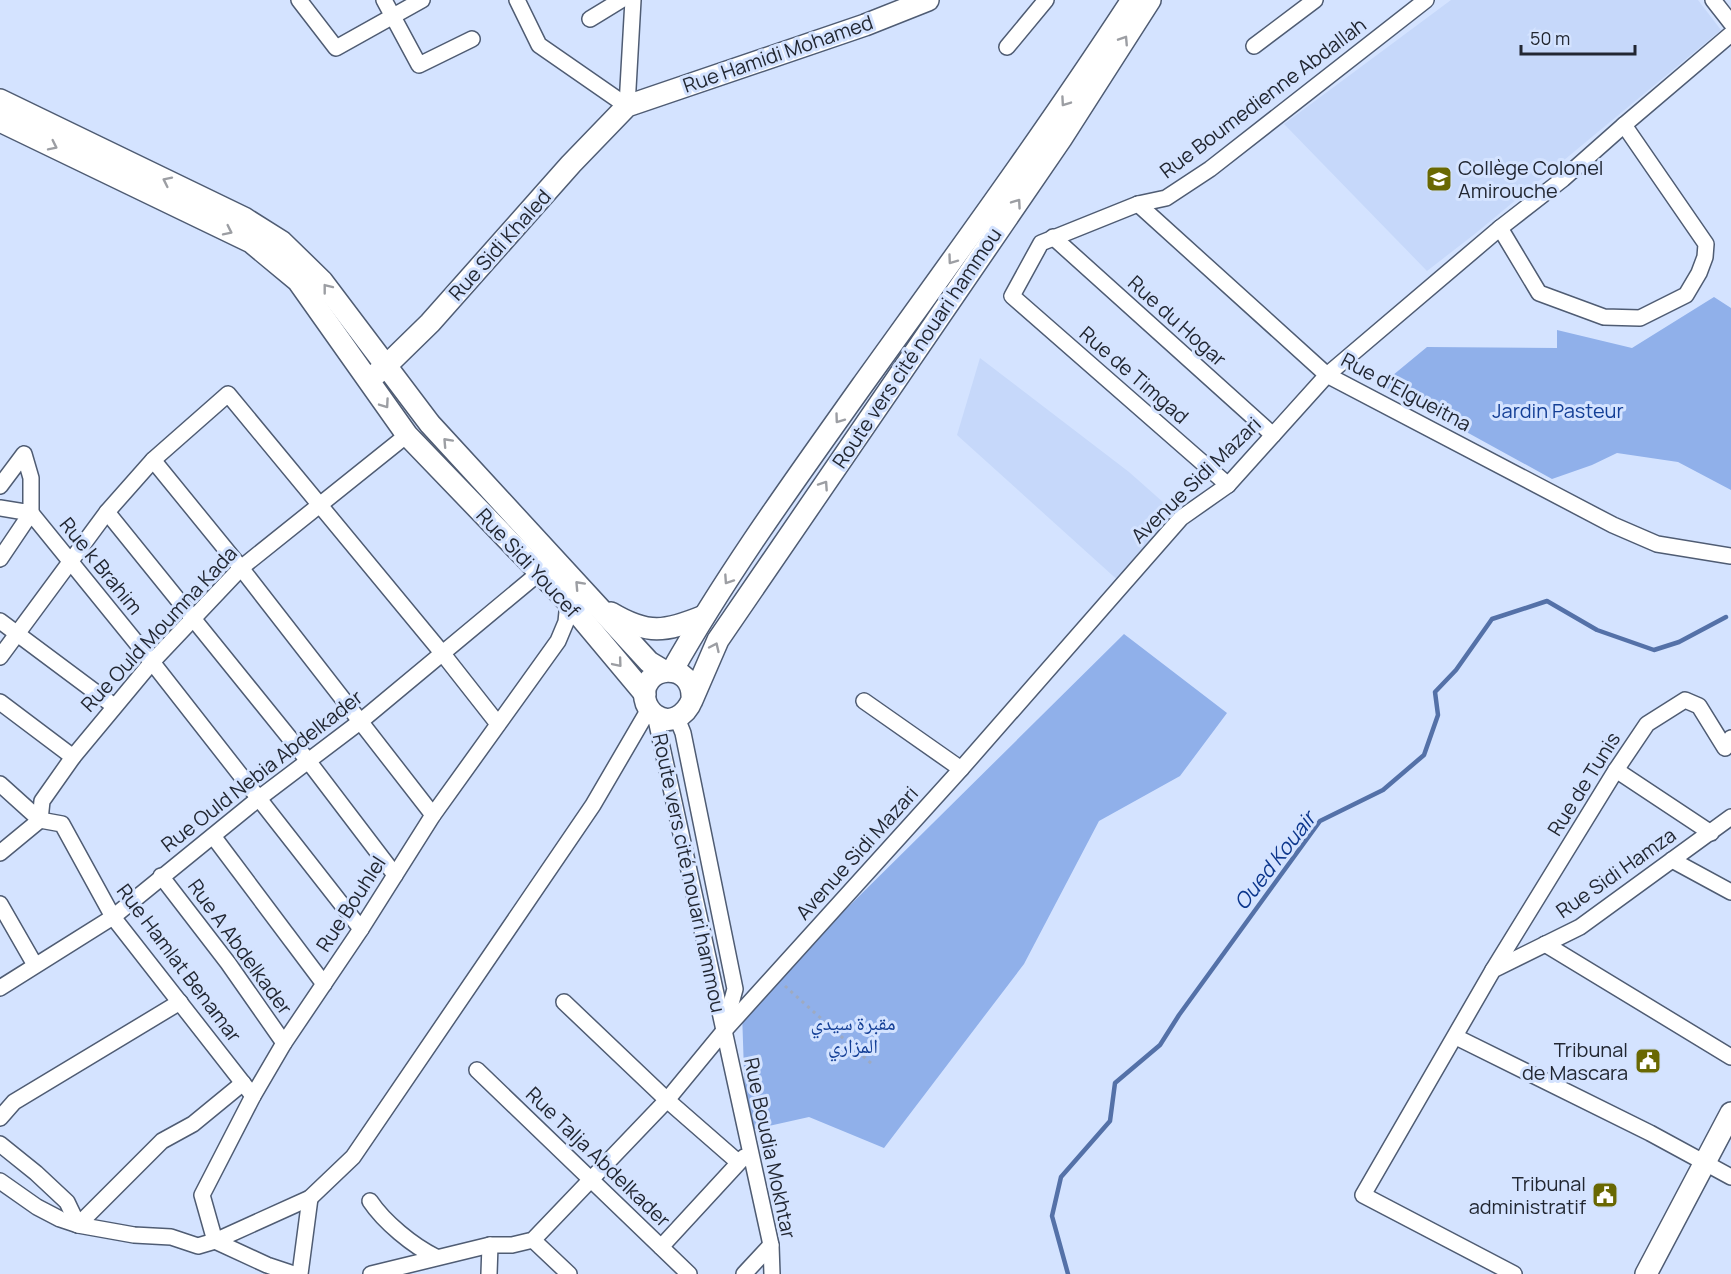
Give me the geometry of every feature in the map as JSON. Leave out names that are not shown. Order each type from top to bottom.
[{"type":"main road","name":"Rue Hamidi Mohamed","points":[[627,106],[866,25],[928,0]]},
{"type":"main road","name":"Route vers cité nouari hammou","points":[[668,671],[805,466],[1068,98],[1132,0]]},
{"type":"main road","name":"Route vers cité nouari hammou","points":[[692,700],[718,640],[1061,139],[1150,0]]},
{"type":"main road","points":[[0,100],[244,218],[282,242],[322,281],[430,424],[649,662],[686,678],[691,685],[692,700],[684,714],[677,718],[662,718],[650,706],[650,679],[668,671]]},
{"type":"main road","name":"Rue Sidi Khaled","points":[[368,379],[387,365],[430,323],[571,164],[627,106]]},
{"type":"main road","name":"Rue Sidi Youcef","points":[[0,121],[251,242],[298,281],[407,435],[568,602],[650,706]]},
{"type":"main road","points":[[597,605],[638,627],[660,630],[678,627],[704,616]]},
{"type":"main road","points":[[1646,1274],[1731,1113]]},
{"type":"street","points":[[299,0],[336,48],[422,0]]},
{"type":"street","points":[[384,0],[419,65],[472,39]]},
{"type":"street","points":[[517,0],[539,45],[627,106]]},
{"type":"street","points":[[590,19],[621,0]]},
{"type":"street","points":[[627,106],[633,0]]},
{"type":"street","points":[[1007,47],[1046,0]]},
{"type":"street","points":[[1254,46],[1315,0]]},
{"type":"street","name":"Rue Boumedienne Abdallah","points":[[1012,296],[1041,243],[1138,204],[1166,198],[1210,169],[1426,0]]},
{"type":"street","points":[[1713,0],[1731,23]]},
{"type":"street","name":"Avenue Sidi Mazari","points":[[533,1240],[667,1100],[723,1032],[961,770],[1181,518],[1228,485],[1327,375],[1500,228],[1563,179],[1731,34]]},
{"type":"street","points":[[1500,228],[1539,293],[1604,317],[1640,318],[1686,295],[1699,273],[1705,257],[1706,244],[1624,125]]},
{"type":"street","name":"Rue d'Elgueitna","points":[[1138,204],[1327,375],[1613,525],[1656,544],[1731,556]]},
{"type":"street","name":"Rue du Hogar","points":[[1053,237],[1273,435]]},
{"type":"street","name":"Rue de Timgad","points":[[1012,296],[1228,485]]},
{"type":"street","points":[[0,657],[106,512],[153,460],[228,394],[498,724]]},
{"type":"street","name":"Rue Ould Moumna Kada","points":[[40,820],[42,801],[73,757],[152,662],[241,568],[407,435]]},
{"type":"street","points":[[0,486],[24,454],[32,478],[31,513],[0,559]]},
{"type":"street","points":[[153,460],[241,568],[433,815]]},
{"type":"street","points":[[0,508],[31,513]]},
{"type":"street","points":[[106,512],[309,762],[395,875]]},
{"type":"street","name":"Rue k Brahim","points":[[31,513],[152,662],[361,929]]},
{"type":"street","name":"Rue Ould Nebia Abdelkader","points":[[0,988],[113,916],[258,799],[361,722],[539,573]]},
{"type":"street","name":"Rue Bouhlel","points":[[215,1241],[202,1195],[253,1096],[284,1043],[361,929],[433,815],[558,641],[566,622],[568,602]]},
{"type":"street","points":[[0,621],[114,706]]},
{"type":"street","name":"Rue de Tunis","points":[[1493,970],[1616,770],[1647,724],[1685,700],[1699,706],[1729,748]]},
{"type":"street","points":[[864,701],[961,770]]},
{"type":"street","points":[[0,702],[73,757]]},
{"type":"street","points":[[0,1181],[37,1207],[78,1225],[171,1237],[198,1246],[215,1241],[310,1198],[353,1157],[593,805],[650,706]]},
{"type":"street","name":"Route vers cité nouari hammou","points":[[650,706],[723,1032]]},
{"type":"street","name":"Route vers cité nouari hammou","points":[[677,718],[735,989],[723,1032]]},
{"type":"street","points":[[1616,770],[1710,832]]},
{"type":"street","name":"Rue Hamlat Benamar","points":[[0,784],[40,820],[62,824],[113,916],[253,1096]]},
{"type":"street","name":"Rue Sidi Hamza","points":[[1493,970],[1580,927],[1731,817]]},
{"type":"street","points":[[0,853],[40,820]]},
{"type":"street","points":[[213,836],[324,984]]},
{"type":"street","points":[[1672,860],[1731,892]]},
{"type":"street","name":"Rue A Abdelkader","points":[[161,876],[228,963],[284,1043]]},
{"type":"street","points":[[0,904],[35,965]]},
{"type":"street","points":[[1545,944],[1731,1057]]},
{"type":"street","points":[[1493,970],[1363,1195],[1514,1274]]},
{"type":"street","points":[[0,1118],[14,1102],[180,1002]]},
{"type":"street","points":[[564,1002],[667,1100],[738,1162]]},
{"type":"street","name":"Rue Boudia Mokhtar","points":[[723,1032],[771,1245],[772,1274]]},
{"type":"street","points":[[1456,1037],[1640,1128],[1703,1164],[1731,1177]]},
{"type":"street","name":"Rue Talja Abdelkader","points":[[477,1070],[689,1274]]},
{"type":"street","points":[[78,1225],[162,1141],[193,1124],[243,1083]]},
{"type":"street","points":[[0,1144],[67,1202],[78,1225]]},
{"type":"street","points":[[662,1247],[738,1162],[751,1151]]},
{"type":"street","points":[[300,1274],[310,1198]]},
{"type":"street","points":[[370,1201],[379,1215],[424,1251],[436,1257]]},
{"type":"street","points":[[371,1274],[490,1245],[513,1245],[533,1240],[569,1274]]},
{"type":"street","points":[[215,1241],[267,1265],[294,1274]]},
{"type":"street","points":[[489,1274],[490,1245]]},
{"type":"street","points":[[744,1274],[771,1245]]},
{"type":"path","points":[[775,977],[873,1065]]},
{"type":"shaded area","name":"Collège Colonel Amirouche","points":[[1451,0],[1698,0],[1721,30],[1427,271],[1284,124]]},
{"type":"shaded area","points":[[980,358],[1129,472],[1181,518],[1122,584],[957,435]]},
{"type":"green space","name":"Jardin Pasteur","points":[[1714,297],[1731,308],[1731,490],[1678,462],[1617,453],[1592,465],[1552,479],[1381,385],[1427,347],[1557,348],[1557,330],[1632,348]]},
{"type":"green space","name":"مقبرة سيدي المزاري","points":[[1124,634],[1227,713],[1180,776],[1099,821],[1024,964],[884,1148],[809,1117],[746,1131],[742,1012]]},
{"type":"waterway","name":"Oued Kouair","points":[[1068,1274],[1052,1216],[1061,1177],[1110,1121],[1115,1083],[1160,1045],[1179,1015],[1320,821],[1383,790],[1424,755],[1438,715],[1435,692],[1456,670],[1492,619],[1547,601],[1597,630],[1654,650],[1679,642],[1726,617]]},
{"type":"place","name":"Collège Colonel Amirouche","points":[[1439,179]]},
{"type":"place","name":"Tribunal de Mascara","points":[[1648,1061]]},
{"type":"place","name":"Tribunal administratif","points":[[1605,1195]]}]
